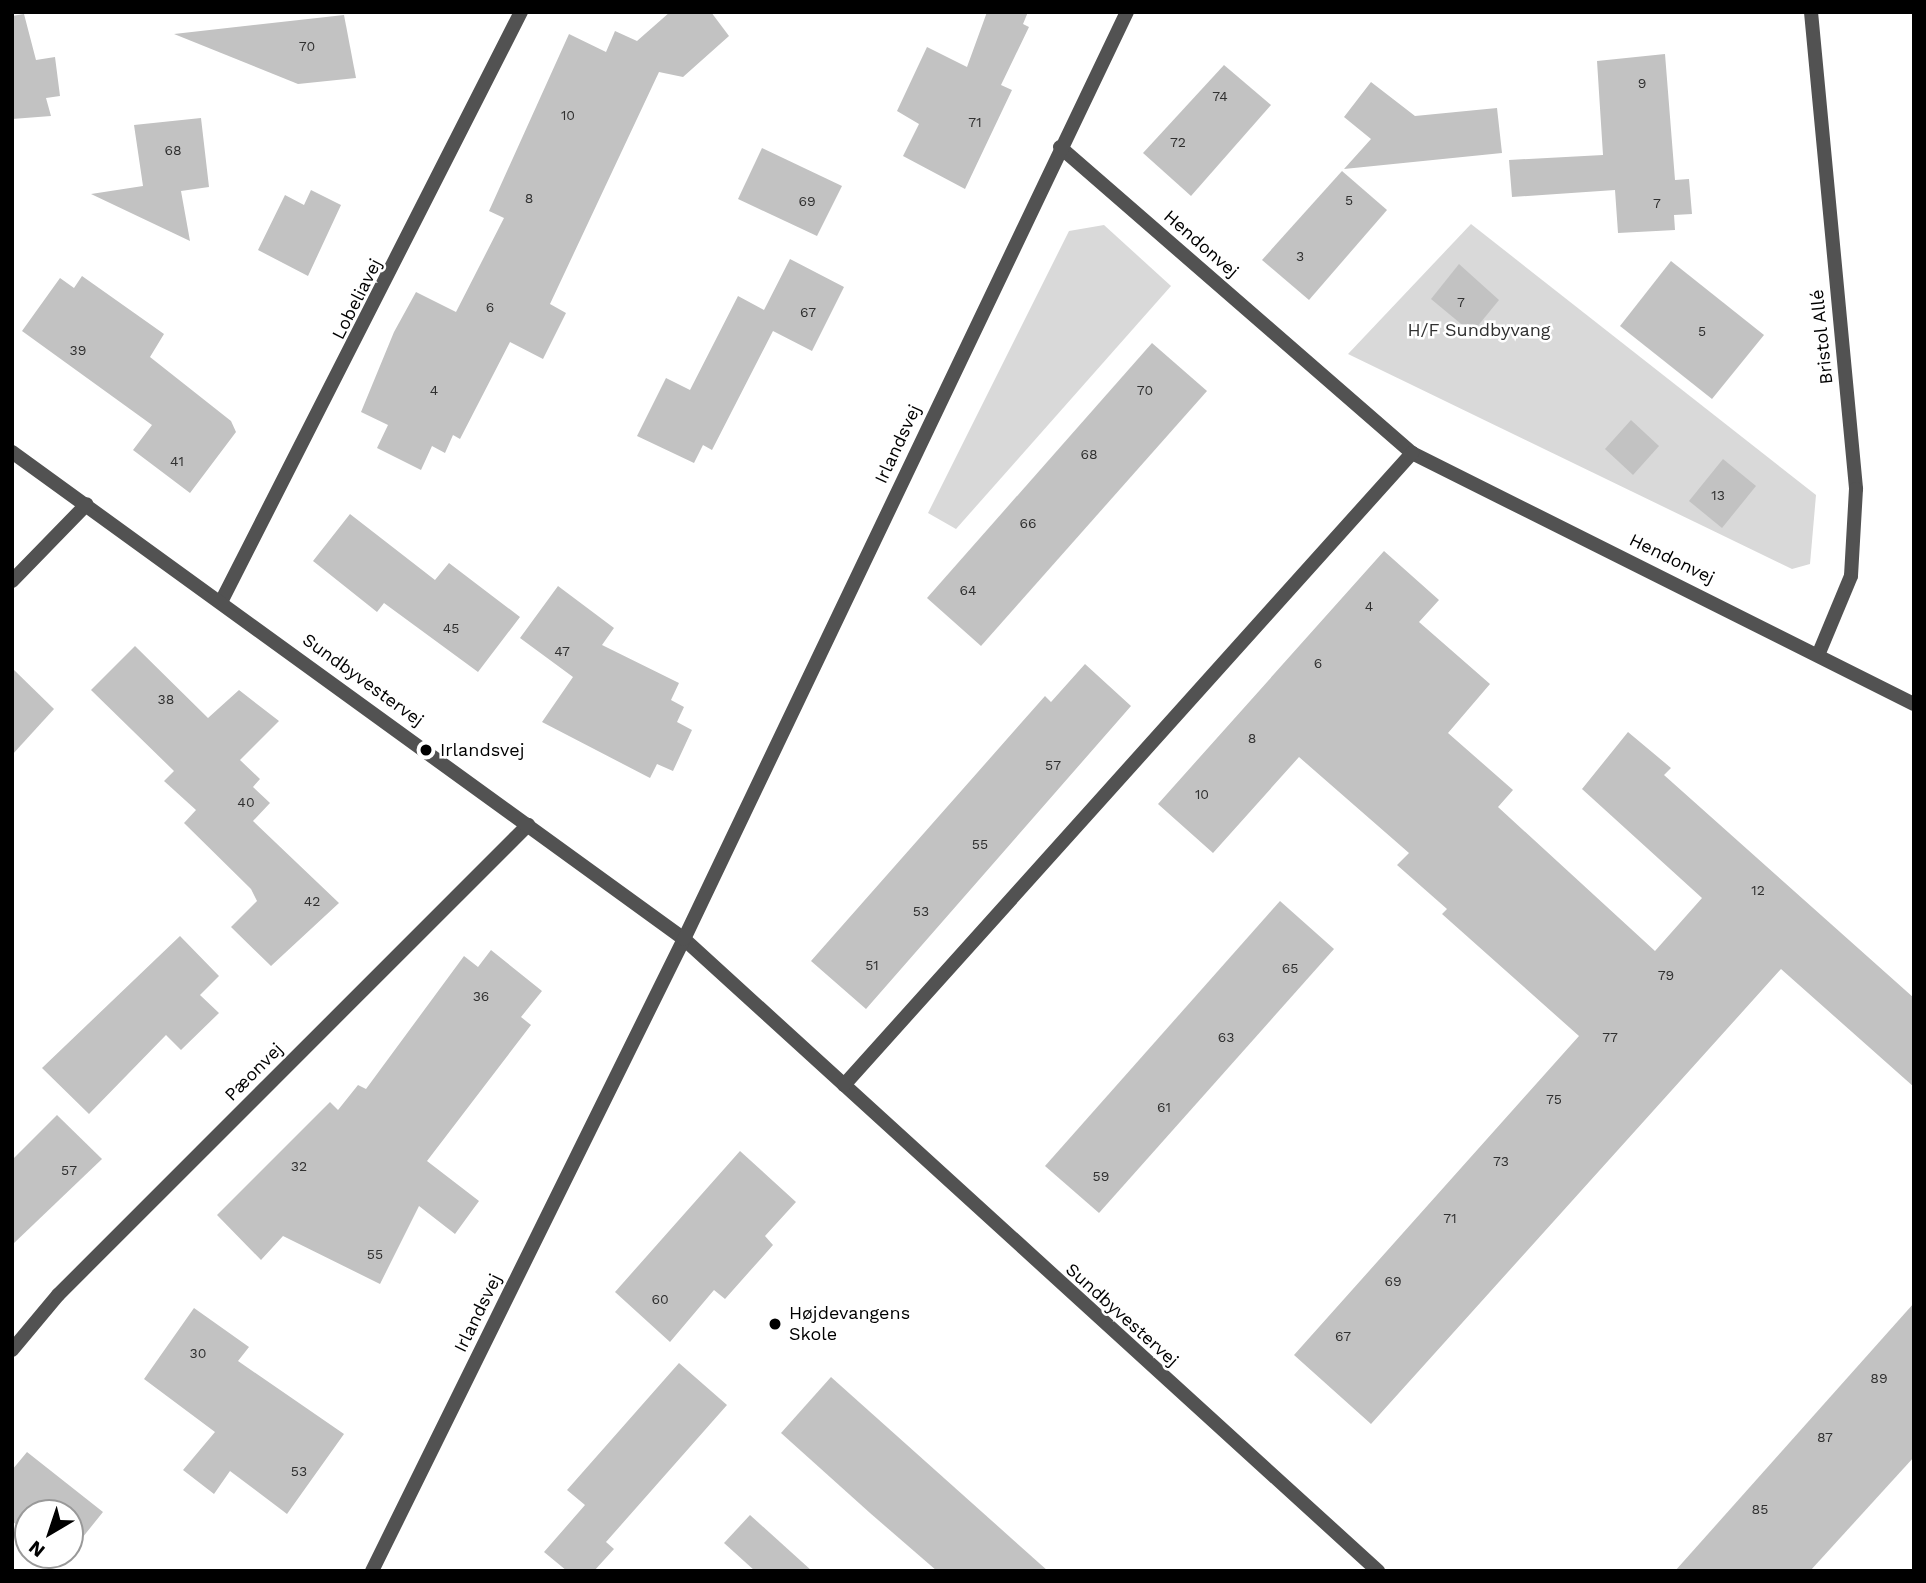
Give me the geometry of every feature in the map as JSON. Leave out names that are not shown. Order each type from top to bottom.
[{"type":"street","name":"Lobeliavej","points":[[222,600],[521,12]]},
{"type":"street","name":"Irlandsvej","points":[[372,1571],[684,939],[1127,12]]},
{"type":"street","name":"Bristol Allé","points":[[1811,12],[1856,489],[1850,576],[1819,653]]},
{"type":"street","name":"Hendonvej","points":[[1060,148],[1412,453],[1819,653],[1914,704]]},
{"type":"street","name":"Sundbyvestervej","points":[[12,452],[222,600],[684,939],[1378,1571]]},
{"type":"street","points":[[844,1085],[1118,785],[1412,453]]},
{"type":"street","points":[[12,580],[87,504]]},
{"type":"street","name":"Pæonvej","points":[[12,1350],[67,1286],[528,825]]},
{"type":"green space","name":"H/F Sundbyvang","points":[[1471,224],[1816,495],[1810,564],[1792,569],[1348,354]]},
{"type":"green space","points":[[1104,225],[1171,286],[956,529],[928,513],[1069,231]]},
{"type":"building","points":[[670,12],[711,12],[729,36],[683,77],[659,72],[550,304],[566,313],[543,359],[510,342],[460,439],[453,435],[445,453],[432,446],[421,470],[377,448],[388,425],[361,412],[394,332],[416,292],[456,312],[504,218],[489,211],[569,34],[606,52],[615,31],[637,41]]},
{"type":"building","points":[[987,12],[1028,12],[1023,24],[1029,27],[1001,85],[1012,90],[965,189],[903,156],[919,124],[897,111],[927,47],[967,67]]},
{"type":"building","points":[[24,14],[36,60],[55,57],[60,96],[46,98],[51,116],[12,119],[12,16]]},
{"type":"building","points":[[344,15],[356,78],[298,84],[174,34]]},
{"type":"building","points":[[1665,54],[1675,180],[1689,179],[1692,214],[1674,215],[1675,230],[1618,233],[1615,190],[1512,197],[1509,160],[1603,155],[1597,61]]},
{"type":"building","points":[[1224,65],[1271,105],[1191,196],[1143,153]]},
{"type":"building","points":[[1371,82],[1415,116],[1497,108],[1502,153],[1344,169],[1371,139],[1344,117]]},
{"type":"building","points":[[201,118],[209,187],[181,191],[190,241],[91,194],[143,186],[134,125]]},
{"type":"building","points":[[762,148],[842,186],[817,236],[738,199]]},
{"type":"building","points":[[1342,171],[1387,210],[1309,300],[1262,260]]},
{"type":"building","points":[[311,190],[341,205],[308,276],[258,250],[285,195],[304,205]]},
{"type":"building","points":[[790,259],[844,287],[812,351],[773,331],[712,450],[703,445],[694,463],[637,436],[666,378],[690,390],[738,296],[764,310]]},
{"type":"building","points":[[1671,261],[1764,335],[1712,399],[1620,326]]},
{"type":"building","points":[[1459,264],[1499,300],[1472,333],[1431,299]]},
{"type":"building","points":[[82,276],[164,334],[150,357],[231,421],[236,432],[190,493],[133,450],[152,425],[22,331],[60,278],[74,288]]},
{"type":"building","points":[[1152,343],[1207,391],[981,646],[927,598]]},
{"type":"building","points":[[1631,420],[1659,446],[1633,475],[1605,449]]},
{"type":"building","points":[[1723,459],[1756,486],[1722,528],[1689,501]]},
{"type":"building","points":[[350,514],[435,580],[449,563],[520,617],[478,672],[384,603],[377,612],[313,561]]},
{"type":"building","points":[[1384,551],[1439,600],[1419,622],[1490,684],[1448,733],[1513,790],[1498,807],[1655,951],[1702,898],[1582,789],[1628,732],[1671,768],[1664,775],[1914,998],[1914,1087],[1781,969],[1371,1424],[1294,1355],[1579,1036],[1442,914],[1447,909],[1397,865],[1409,853],[1299,757],[1213,853],[1158,804]]},
{"type":"building","points":[[558,586],[614,628],[602,645],[679,683],[671,700],[684,707],[677,722],[692,730],[673,771],[657,764],[650,778],[542,722],[573,677],[520,638]]},
{"type":"building","points":[[135,646],[208,718],[239,690],[279,721],[240,760],[260,779],[253,787],[270,803],[253,821],[339,903],[271,966],[231,927],[257,901],[251,889],[184,823],[196,810],[164,781],[174,771],[91,690]]},
{"type":"building","points":[[1085,664],[1131,706],[866,1009],[811,961],[1045,696],[1051,702]]},
{"type":"building","points":[[12,668],[54,709],[12,755]]},
{"type":"building","points":[[1280,901],[1334,949],[1099,1213],[1045,1166]]},
{"type":"building","points":[[180,936],[219,976],[200,995],[219,1013],[181,1050],[166,1035],[89,1114],[42,1068]]},
{"type":"building","points":[[491,950],[542,991],[521,1017],[531,1025],[427,1161],[479,1201],[455,1234],[419,1206],[380,1284],[283,1236],[261,1260],[217,1215],[330,1102],[338,1110],[358,1085],[366,1089],[464,956],[478,967]]},
{"type":"building","points":[[57,1115],[102,1159],[12,1245],[12,1160]]},
{"type":"building","points":[[740,1151],[796,1202],[765,1236],[773,1245],[725,1299],[714,1290],[670,1342],[615,1292]]},
{"type":"building","points":[[1914,1303],[1914,1457],[1810,1571],[1675,1571]]},
{"type":"building","points":[[194,1308],[249,1347],[238,1361],[344,1434],[287,1514],[230,1471],[214,1494],[183,1470],[215,1432],[144,1379]]},
{"type":"building","points":[[679,1363],[727,1405],[606,1542],[614,1549],[594,1571],[567,1571],[544,1552],[585,1505],[567,1490]]},
{"type":"building","points":[[831,1377],[1048,1571],[937,1571],[870,1513],[781,1433]]},
{"type":"building","points":[[27,1452],[103,1512],[84,1536],[84,1499],[14,1499],[14,1523],[12,1470]]},
{"type":"building","points":[[750,1515],[812,1571],[755,1571],[724,1543]]},
{"type":"place","name":"Irlandsvej","points":[[426,750]]},
{"type":"place","name":"Højdevangens Skole","points":[[775,1324]]}]
